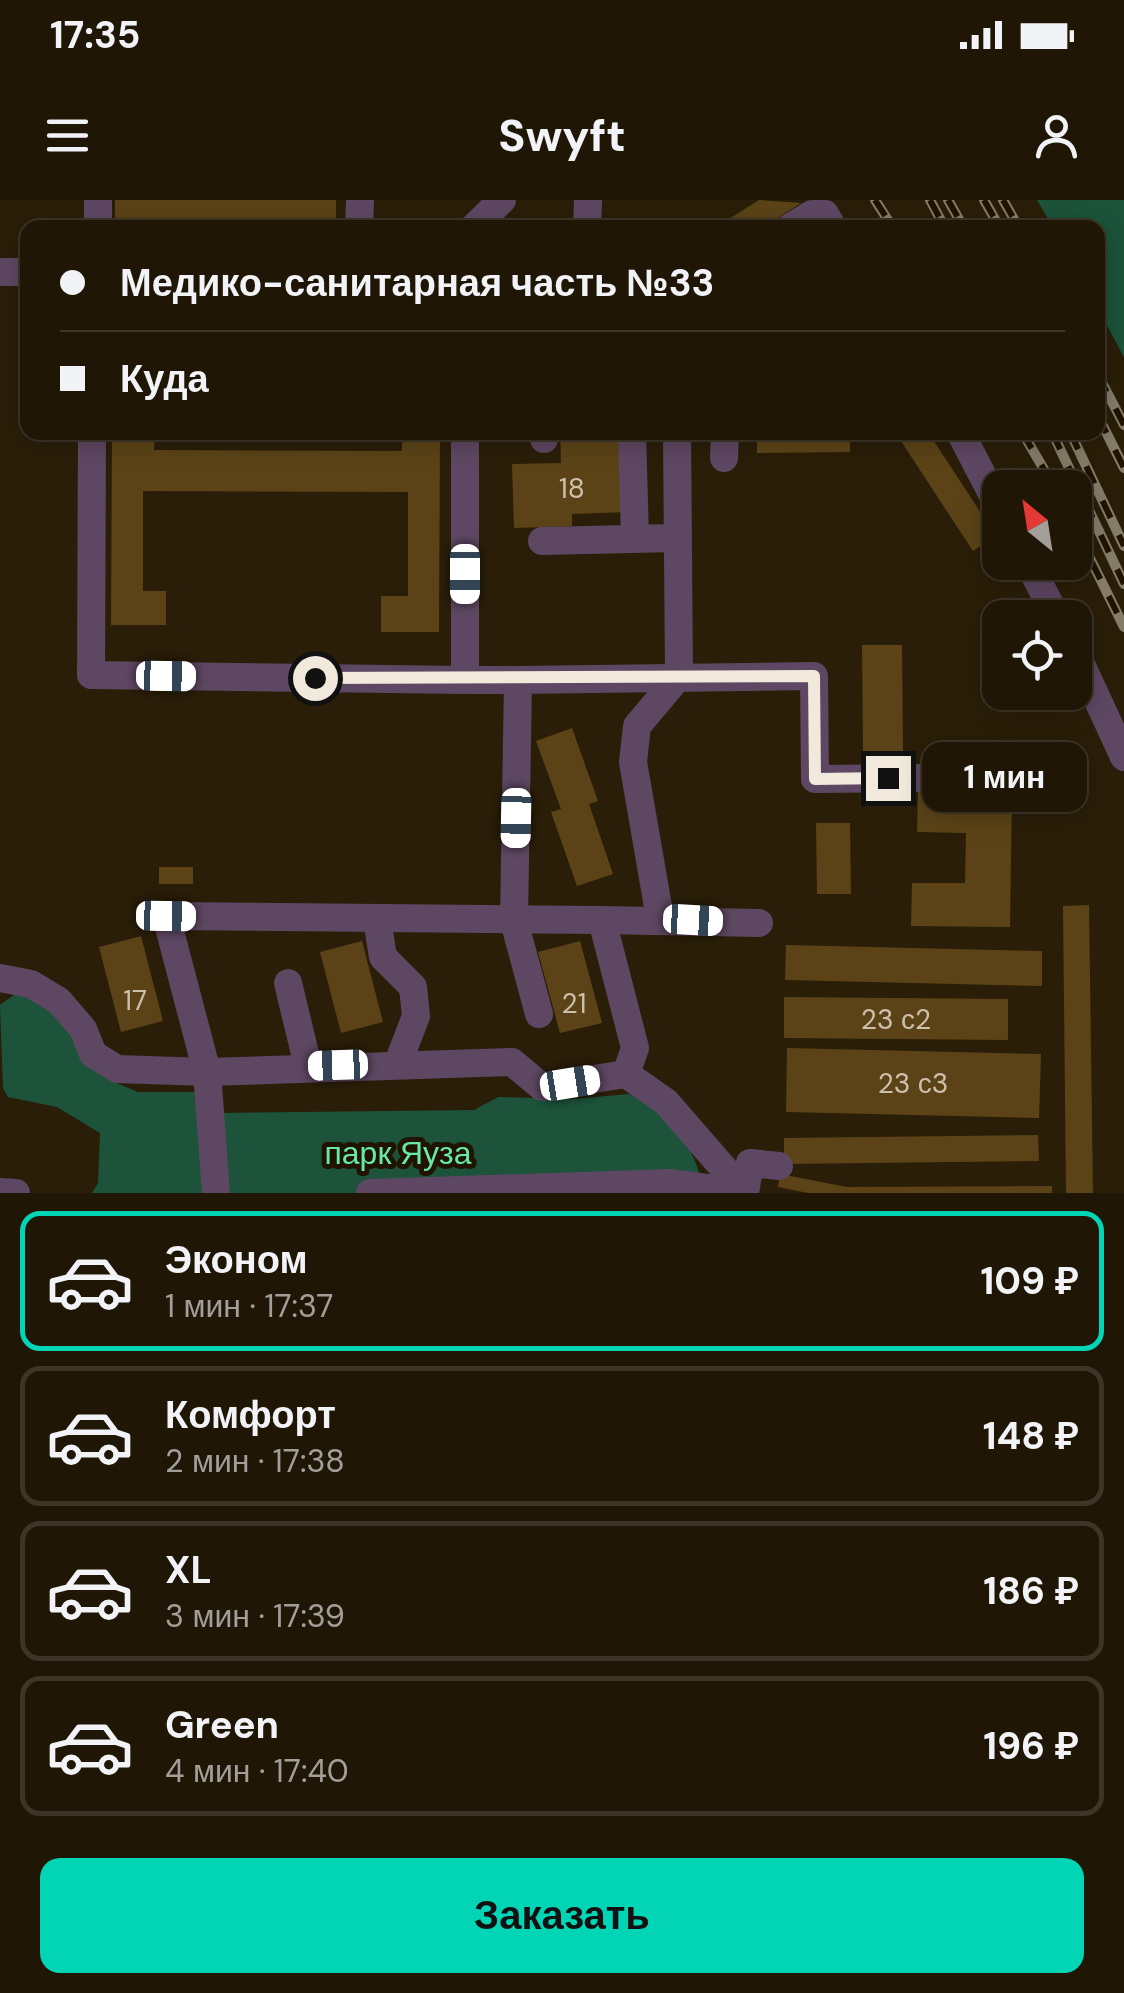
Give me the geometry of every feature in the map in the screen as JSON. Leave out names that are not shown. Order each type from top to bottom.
[{"type":"street","points":[[481,220],[502,200]]},
{"type":"street","points":[[802,220],[812,214],[825,214],[828,220]]},
{"type":"street","points":[[92,440],[91,675],[464,680],[814,676],[815,779],[925,778]]},
{"type":"street","points":[[464,680],[465,440]]},
{"type":"street","points":[[632,440],[635,538]]},
{"type":"street","points":[[660,918],[633,762],[637,726],[679,676],[677,440]]},
{"type":"street","points":[[964,440],[982,474]]},
{"type":"street","points":[[542,541],[676,538]]},
{"type":"street","points":[[518,680],[514,920],[539,1014]]},
{"type":"street","points":[[1092,688],[1124,757]]},
{"type":"street","points":[[216,1193],[208,1072],[166,916],[759,922]]},
{"type":"street","points":[[377,919],[383,957],[413,987],[416,1016],[398,1063]]},
{"type":"street","points":[[602,920],[635,1048],[626,1074]]},
{"type":"street","points":[[0,978],[31,984],[60,1001],[83,1028],[93,1054],[118,1069],[208,1072],[512,1062],[542,1087],[626,1074],[666,1102],[741,1192]]},
{"type":"street","points":[[288,983],[308,1066]]},
{"type":"street","points":[[741,1192],[750,1163],[779,1166]]},
{"type":"street","points":[[370,1193],[669,1183],[741,1192]]},
{"type":"street","points":[[0,1192],[16,1193]]},
{"type":"green space","points":[[1037,200],[1124,200],[1124,357],[1105,322],[1105,220],[1049,220]]},
{"type":"green space","name":"парк Яуза","points":[[18,992],[59,1013],[112,1081],[138,1092],[195,1092],[220,1113],[474,1110],[498,1097],[573,1099],[629,1094],[659,1111],[680,1134],[695,1161],[705,1193],[92,1193],[98,1183],[100,1133],[57,1107],[8,1097],[3,1088],[0,1005]]},
{"type":"building","points":[[115,200],[336,200],[336,220],[115,220]]},
{"type":"building","points":[[759,200],[801,203],[774,220],[728,220]]},
{"type":"building","points":[[112,440],[155,440],[154,450],[402,451],[402,440],[440,440],[439,632],[381,632],[381,596],[408,596],[408,492],[143,491],[143,591],[166,591],[166,625],[111,625]]},
{"type":"building","points":[[560,440],[629,440],[631,512],[572,514],[572,526],[514,528],[512,464],[561,463]]},
{"type":"building","points":[[757,440],[850,440],[850,452],[757,453]]},
{"type":"building","points":[[900,440],[933,440],[982,515],[982,545],[973,551]]},
{"type":"building","points":[[862,645],[902,645],[903,751],[863,751]]},
{"type":"building","points":[[572,728],[598,801],[589,804],[613,874],[577,886],[551,812],[561,809],[536,741]]},
{"type":"building","points":[[918,791],[1012,792],[1010,927],[911,926],[912,883],[965,883],[966,833],[917,832]]},
{"type":"building","points":[[816,823],[850,823],[851,894],[817,894]]},
{"type":"building","points":[[159,867],[193,867],[193,884],[159,884]]},
{"type":"building","points":[[1089,905],[1093,1193],[1066,1193],[1063,906]]},
{"type":"building","points":[[141,936],[163,1021],[121,1032],[99,947]]},
{"type":"building","points":[[362,941],[383,1022],[341,1033],[320,952]]},
{"type":"building","points":[[580,941],[602,1023],[560,1033],[538,952]]},
{"type":"building","points":[[786,945],[1042,951],[1042,986],[785,980]]},
{"type":"building","points":[[784,997],[1008,999],[1008,1040],[784,1038]]},
{"type":"building","points":[[787,1048],[1041,1054],[1039,1118],[786,1112]]},
{"type":"building","points":[[1038,1135],[1039,1161],[784,1164],[784,1138]]},
{"type":"building","points":[[780,1174],[847,1187],[1052,1186],[1052,1193],[808,1193],[778,1187]]},
{"type":"railway","points":[[875,200],[888,220]]},
{"type":"railway","points":[[930,200],[941,220]]},
{"type":"railway","points":[[948,200],[959,220]]},
{"type":"railway","points":[[984,200],[995,220]]},
{"type":"railway","points":[[1003,200],[1014,220]]},
{"type":"railway","points":[[1105,388],[1124,425]]},
{"type":"railway","points":[[1105,430],[1124,468]]},
{"type":"railway","points":[[1027,440],[1044,470]]},
{"type":"railway","points":[[1056,440],[1124,584]]},
{"type":"railway","points":[[1074,440],[1124,546]]},
{"type":"railway","points":[[1092,562],[1124,627]]},
{"type":"route","points":[[315,678],[814,676],[815,779],[888,778]]}]
